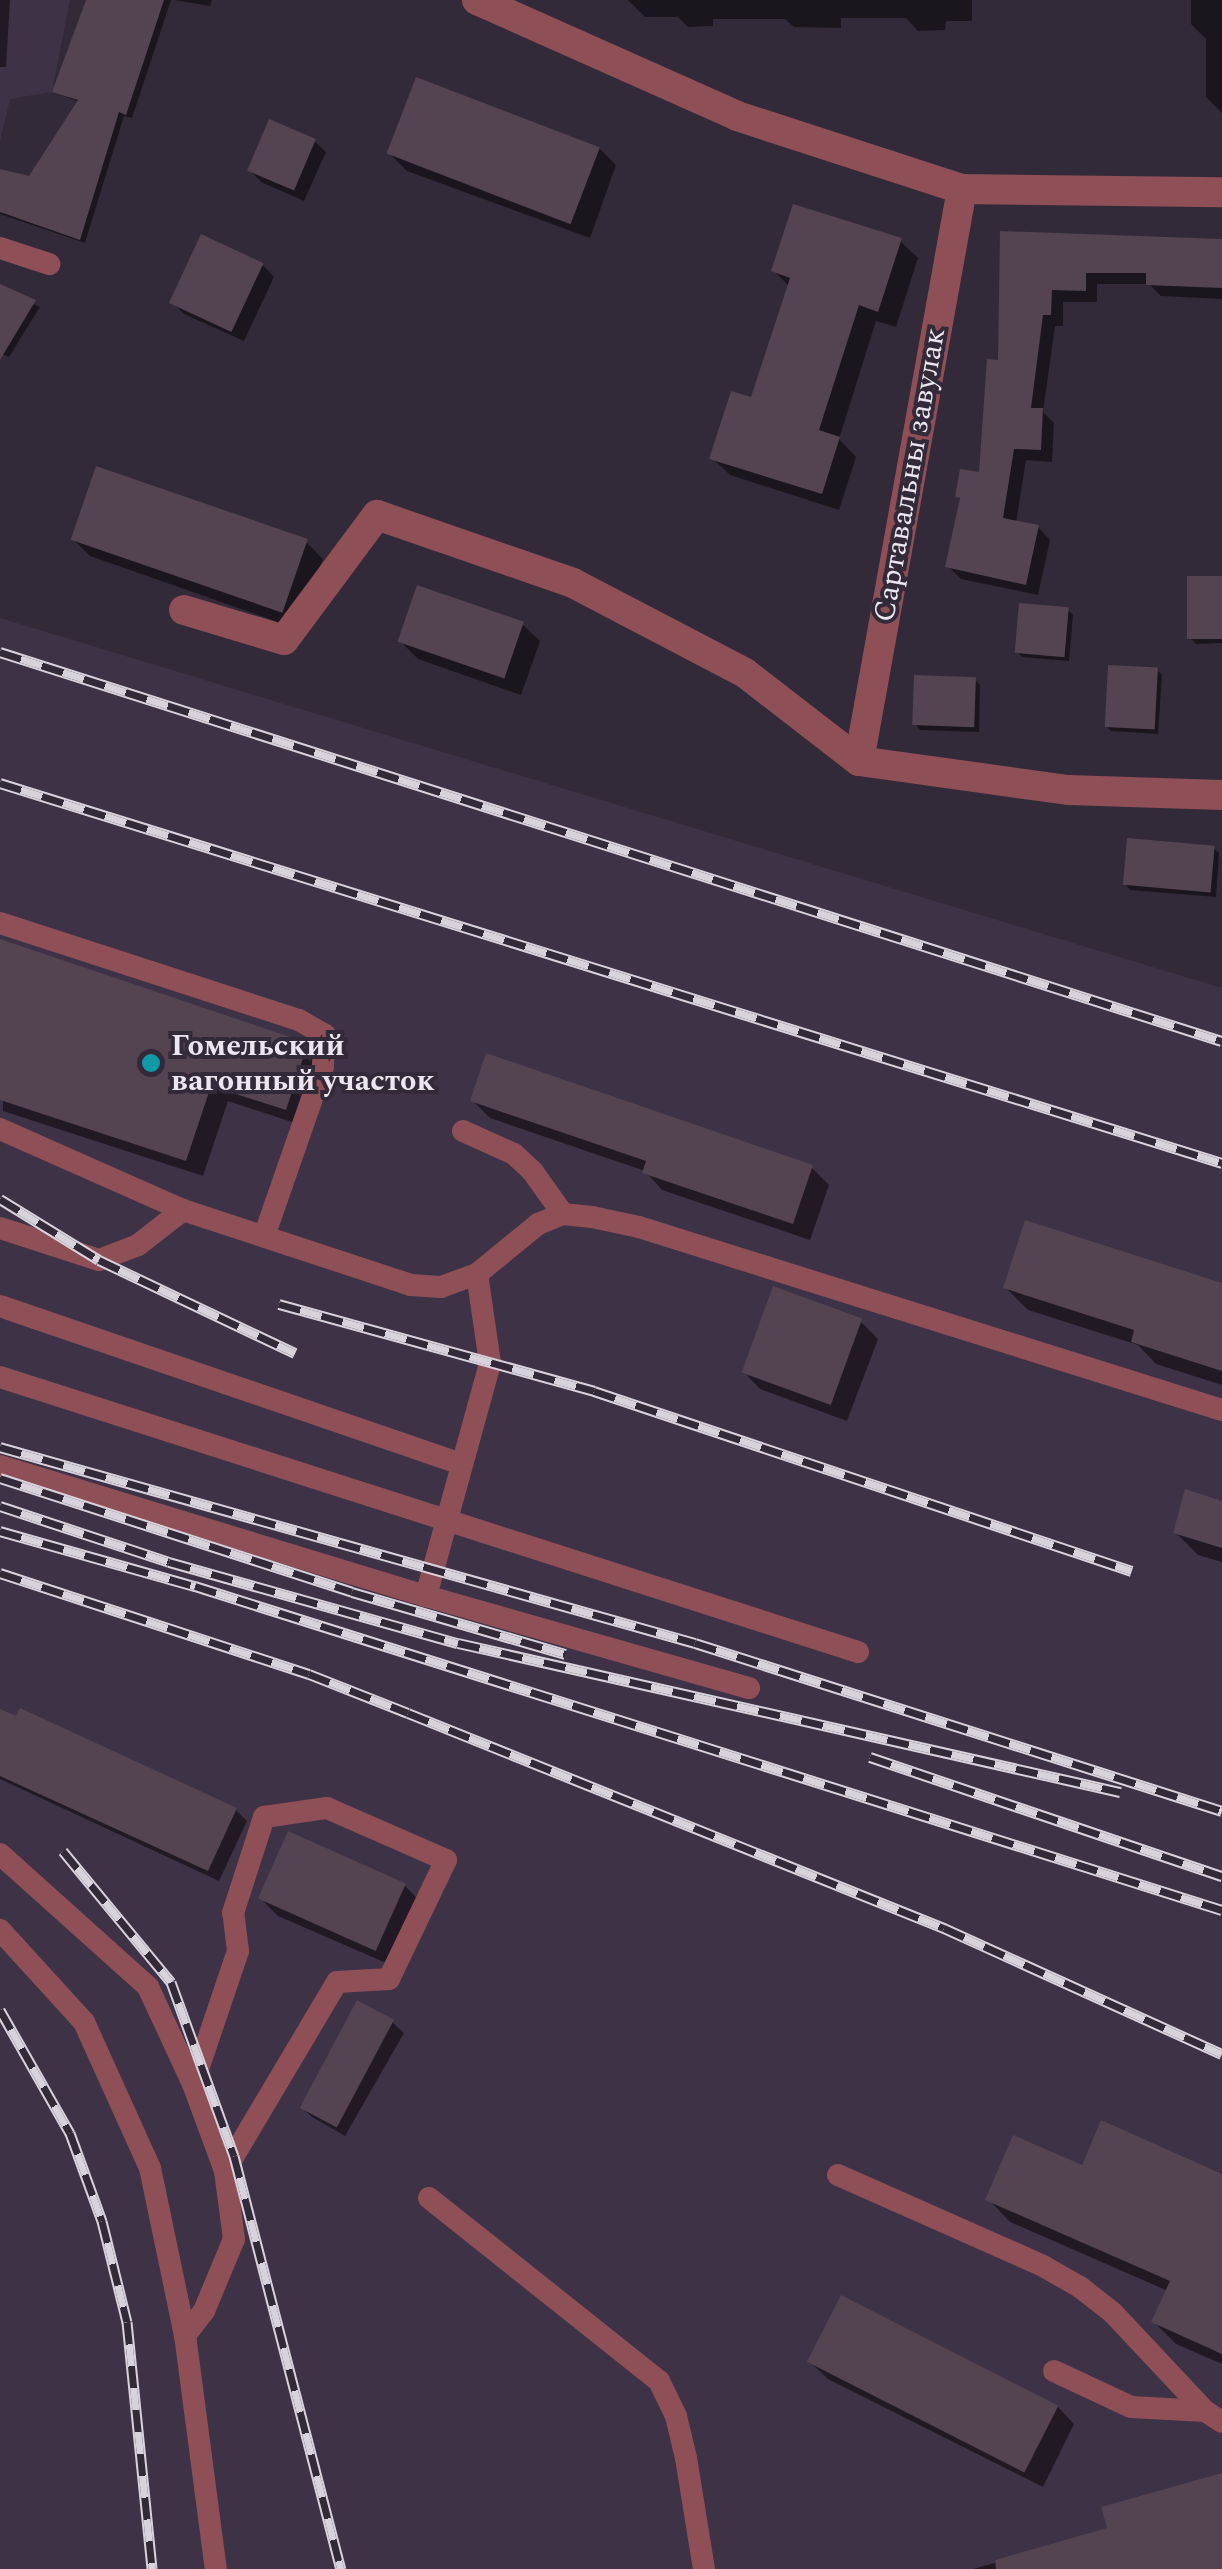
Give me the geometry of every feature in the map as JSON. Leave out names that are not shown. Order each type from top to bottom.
[{"type":"street","points":[[477,0],[737,116],[962,189],[1222,192]]},
{"type":"street","name":"Сартавальны завулак","points":[[859,761],[962,189]]},
{"type":"street","points":[[184,610],[284,640],[376,515],[573,583],[745,673],[859,761],[1068,790],[1222,795]]},
{"type":"lane","points":[[0,248],[49,264]]},
{"type":"lane","points":[[0,923],[299,1020],[325,1035],[324,1067],[264,1236]]},
{"type":"lane","points":[[0,1129],[183,1210],[411,1285],[441,1287],[476,1274],[538,1224],[563,1214],[638,1227],[1222,1410]]},
{"type":"lane","points":[[464,1131],[514,1154],[533,1172],[563,1214]]},
{"type":"lane","points":[[0,1228],[99,1260],[138,1246],[183,1210]]},
{"type":"lane","points":[[426,1596],[490,1363],[476,1274]]},
{"type":"lane","points":[[0,1306],[462,1464]]},
{"type":"lane","points":[[0,1377],[858,1652]]},
{"type":"lane","points":[[0,1466],[426,1596],[748,1688]]},
{"type":"lane","points":[[193,2084],[238,1950],[233,1914],[264,1817],[326,1808],[446,1860],[389,1979],[338,1982],[225,2171]]},
{"type":"lane","points":[[0,1854],[148,1987],[193,2084],[225,2171],[234,2240],[204,2311],[185,2334]]},
{"type":"lane","points":[[0,1930],[84,2022],[150,2168],[185,2334],[216,2569]]},
{"type":"lane","points":[[838,2175],[1043,2266],[1080,2287],[1113,2313],[1214,2417]]},
{"type":"lane","points":[[429,2198],[659,2381],[676,2416],[704,2569]]},
{"type":"lane","points":[[1054,2371],[1131,2408],[1214,2417]]},
{"type":"shaded area","points":[[0,0],[70,0],[52,92],[10,99],[0,141]]},
{"type":"shaded area","points":[[0,618],[1222,988],[1222,2569],[0,2569]]},
{"type":"building","points":[[86,0],[164,0],[126,115],[119,112],[80,240],[0,212],[0,169],[29,176],[78,100],[52,92]]},
{"type":"building","points":[[416,77],[600,148],[571,224],[387,154]]},
{"type":"building","points":[[269,119],[316,139],[294,190],[247,171]]},
{"type":"building","points":[[793,204],[902,238],[878,312],[859,305],[819,430],[840,437],[822,494],[709,459],[731,391],[751,397],[790,278],[771,271]]},
{"type":"building","points":[[1000,231],[1222,239],[1222,288],[1146,285],[1146,273],[1086,273],[1086,291],[1052,290],[1051,315],[1043,315],[1031,408],[1043,408],[1041,450],[1014,449],[1003,518],[1039,525],[1026,585],[945,567],[960,498],[955,497],[960,469],[979,472],[987,359],[998,360]]},
{"type":"building","points":[[201,234],[264,263],[231,332],[169,303]]},
{"type":"building","points":[[0,284],[36,300],[0,360]]},
{"type":"building","points":[[96,466],[308,539],[282,613],[71,540]]},
{"type":"building","points":[[1187,576],[1222,576],[1222,639],[1187,639]]},
{"type":"building","points":[[417,585],[524,622],[504,679],[397,642]]},
{"type":"building","points":[[1019,603],[1069,607],[1064,657],[1015,653]]},
{"type":"building","points":[[1108,665],[1158,668],[1155,730],[1105,727]]},
{"type":"building","points":[[914,675],[976,677],[974,727],[912,725]]},
{"type":"building","points":[[1127,838],[1215,846],[1211,892],[1123,885]]},
{"type":"building","name":"Гомельский вагонный участок","points":[[0,939],[308,1043],[286,1110],[211,1086],[186,1161],[0,1100]]},
{"type":"building","points":[[486,1053],[813,1165],[793,1224],[642,1173],[646,1161],[470,1101]]},
{"type":"building","points":[[1025,1220],[1222,1283],[1222,1371],[1131,1342],[1134,1330],[1003,1288]]},
{"type":"building","points":[[773,1286],[862,1318],[831,1405],[742,1372]]},
{"type":"building","points":[[1185,1489],[1222,1501],[1222,1548],[1173,1533]]},
{"type":"building","points":[[20,1708],[237,1808],[208,1871],[0,1776],[0,1709],[16,1716]]},
{"type":"building","points":[[288,1831],[406,1883],[376,1951],[258,1899]]},
{"type":"building","points":[[357,2000],[394,2020],[337,2127],[300,2108]]},
{"type":"building","points":[[1101,2120],[1222,2174],[1222,2354],[1151,2322],[1170,2281],[985,2200],[1013,2135],[1082,2165]]},
{"type":"building","points":[[841,2295],[1058,2406],[1024,2473],[807,2362]]},
{"type":"building","points":[[1222,2473],[1222,2569],[996,2569],[995,2560],[1107,2528],[1101,2507]]},
{"type":"railway","points":[[0,652],[1222,1041]]},
{"type":"railway","points":[[0,783],[1222,1163]]},
{"type":"railway","points":[[0,1199],[99,1260],[295,1353]]},
{"type":"railway","points":[[279,1304],[594,1391],[1132,1571]]},
{"type":"railway","points":[[0,1447],[695,1643],[1222,1811]]},
{"type":"railway","points":[[0,1478],[352,1592],[565,1654]]},
{"type":"railway","points":[[0,1506],[169,1562],[458,1643],[1120,1792]]},
{"type":"railway","points":[[0,1531],[195,1586],[1222,1910]]},
{"type":"railway","points":[[0,1573],[309,1674],[944,1928],[1222,2054]]},
{"type":"railway","points":[[870,1757],[1222,1876]]},
{"type":"railway","points":[[63,1851],[171,1982],[234,2156],[341,2569]]},
{"type":"railway","points":[[0,2010],[70,2133],[102,2221],[127,2322],[152,2569]]},
{"type":"place","name":"Гомельский вагонный участок","points":[[151,1063]]}]
